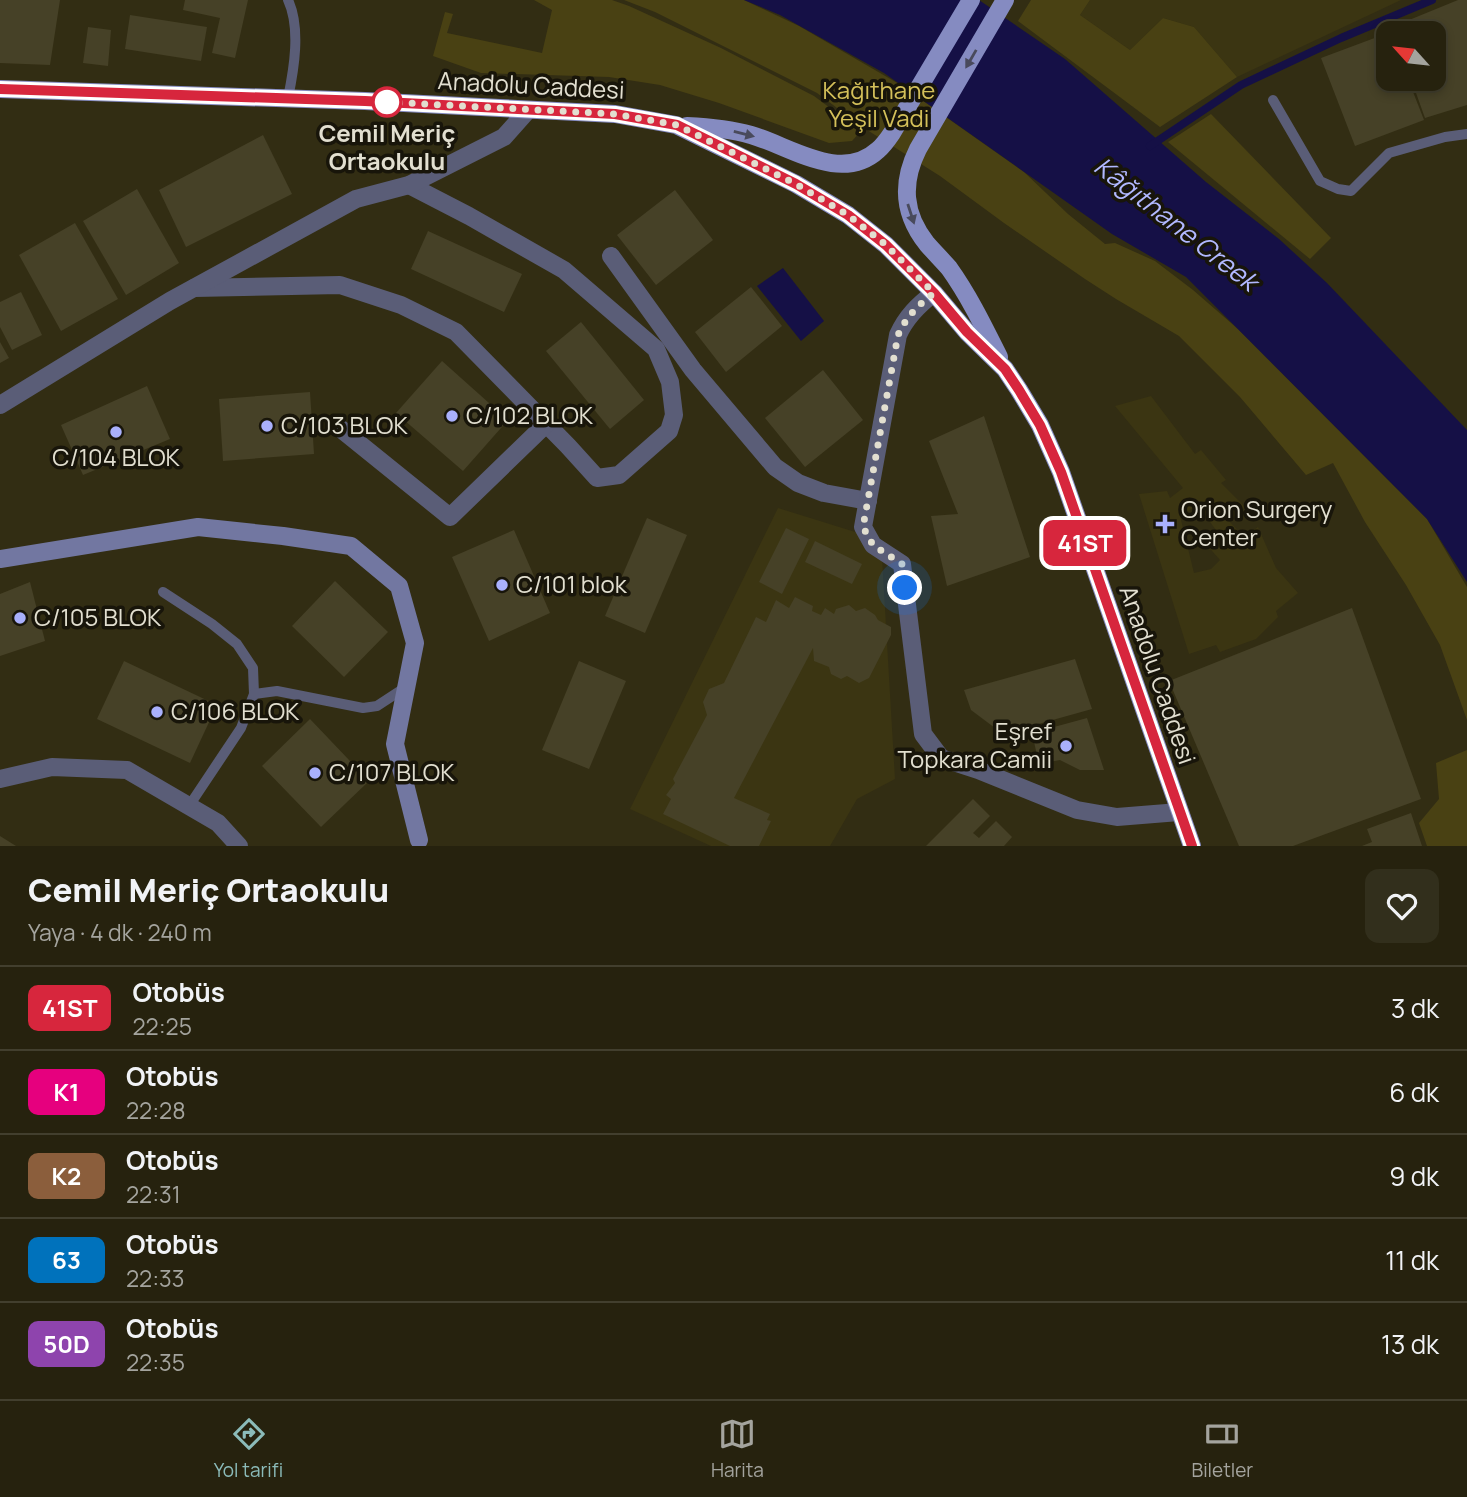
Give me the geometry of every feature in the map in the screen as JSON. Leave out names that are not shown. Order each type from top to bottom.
[{"type":"main road","points":[[677,125],[709,127],[753,135],[800,155],[827,162],[842,164],[866,159],[878,150],[892,133],[971,0]]},
{"type":"main road","points":[[1005,0],[918,149],[907,182],[907,201],[912,221],[977,312],[1005,369]]},
{"type":"main road","name":"Anadolu Caddesi","points":[[0,89],[288,98],[615,114],[677,125],[796,184],[848,215],[886,245],[1005,369],[1040,425],[1061,472],[1192,846]]},
{"type":"street","points":[[0,405],[194,288],[356,199],[409,185],[504,138],[528,110]]},
{"type":"street","points":[[194,288],[340,285],[401,305],[456,332],[597,478],[619,475],[669,431],[674,415],[670,382],[656,349],[564,270],[409,185]]},
{"type":"street","points":[[611,256],[693,370],[775,467],[798,483],[824,493],[867,501]]},
{"type":"street","points":[[934,293],[904,322],[898,335],[863,527],[873,545],[902,564],[923,734],[941,758],[1077,810],[1117,817],[1179,812]]},
{"type":"street","points":[[341,429],[450,517],[546,424]]},
{"type":"street","points":[[0,559],[198,527],[351,546],[398,586],[415,643],[395,744],[419,840]]},
{"type":"street","points":[[0,779],[52,767],[127,770],[218,823],[239,846]]},
{"type":"lane","points":[[288,0],[294,13],[294,68],[288,98]]},
{"type":"lane","points":[[1273,100],[1320,181],[1338,189],[1351,191],[1389,153],[1467,134]]},
{"type":"lane","points":[[163,592],[237,644],[253,668],[254,694],[241,729],[188,806]]},
{"type":"lane","points":[[254,694],[277,691],[363,708],[377,706],[407,687]]},
{"type":"shaded area","points":[[1090,0],[1401,0],[1237,77],[1194,27],[1163,18],[1130,50],[1080,15]]},
{"type":"shaded area","name":"Orion Surgery Center","points":[[1151,396],[1195,454],[1201,450],[1226,480],[1221,483],[1245,507],[1229,521],[1244,537],[1258,527],[1276,568],[1298,593],[1276,611],[1278,617],[1256,639],[1220,652],[1216,645],[1189,654],[1139,494],[1167,491],[1170,498],[1183,488],[1115,406]],"holes":[[[1198,505],[1218,533],[1206,544],[1220,560],[1211,569],[1194,573],[1180,516]]]},
{"type":"shaded area","points":[[778,508],[881,540],[895,779],[857,799],[830,846],[711,846],[630,809]]},
{"type":"green space","points":[[534,0],[612,0],[629,6],[721,48],[814,96],[861,131],[852,141],[829,143],[719,103],[660,85],[609,77],[481,73],[433,56],[445,12],[453,14],[447,33],[542,53],[552,10]]},
{"type":"green space","name":"Kağıthane Yeşil Vadi","points":[[624,0],[744,0],[799,26],[899,84],[1024,172],[1068,214],[1105,244],[1115,243],[1155,261],[1193,290],[1238,329],[1427,519],[1467,587],[1467,720],[1440,645],[1406,585],[1365,522],[1333,463],[1306,475],[1240,397],[1179,336],[1085,279],[817,93],[655,12]]},
{"type":"green space","points":[[1031,0],[1090,0],[1080,15],[1130,50],[1163,18],[1194,27],[1237,77],[1160,127],[1018,21]]},
{"type":"green space","points":[[1211,114],[1331,238],[1310,259],[1168,142]]},
{"type":"green space","points":[[1467,750],[1467,846],[1427,846],[1419,823],[1439,799],[1436,763]]},
{"type":"water","name":"Kâğıthane Creek","points":[[744,0],[979,0],[1065,59],[1206,182],[1279,239],[1327,283],[1467,430],[1467,582],[1427,519],[1186,277],[1112,234],[884,73],[780,15]]},
{"type":"water","points":[[783,268],[824,321],[801,341],[757,286]]},
{"type":"building","points":[[0,0],[60,0],[50,65],[0,63]]},
{"type":"building","points":[[185,0],[248,0],[235,58],[212,53],[220,18],[183,10]]},
{"type":"building","points":[[1458,0],[1467,0],[1467,105],[1425,118],[1415,91],[1446,91],[1446,21],[1407,21]]},
{"type":"building","points":[[130,15],[207,27],[201,61],[125,49]]},
{"type":"building","points":[[88,27],[111,30],[108,66],[83,63]]},
{"type":"building","points":[[1376,37],[1376,91],[1413,91],[1424,120],[1355,146],[1321,58]]},
{"type":"building","points":[[263,135],[292,194],[186,247],[159,190]]},
{"type":"building","points":[[137,189],[179,263],[126,295],[83,221]]},
{"type":"building","points":[[675,190],[713,240],[656,285],[617,235]]},
{"type":"building","points":[[75,223],[118,299],[61,331],[19,255]]},
{"type":"building","points":[[428,231],[522,274],[504,312],[411,269]]},
{"type":"building","points":[[751,287],[782,326],[726,372],[695,332]]},
{"type":"building","points":[[21,292],[42,335],[12,350],[0,327],[0,302]]},
{"type":"building","points":[[581,322],[644,400],[610,429],[546,351]]},
{"type":"building","points":[[0,342],[9,358],[0,363]]},
{"type":"building","name":"C/102 BLOK","points":[[442,361],[508,420],[463,471],[396,413]]},
{"type":"building","points":[[823,370],[863,420],[805,467],[765,418]]},
{"type":"building","name":"C/104 BLOK","points":[[147,386],[170,439],[83,475],[61,425]]},
{"type":"building","name":"C/103 BLOK","points":[[310,392],[314,454],[223,461],[219,399]]},
{"type":"building","points":[[984,416],[1030,557],[947,586],[931,516],[958,514],[929,441]]},
{"type":"building","points":[[647,518],[687,535],[645,633],[605,616]]},
{"type":"building","points":[[786,528],[809,539],[782,594],[759,582]]},
{"type":"building","name":"C/101 blok","points":[[514,530],[550,613],[489,641],[452,557]]},
{"type":"building","points":[[815,541],[862,564],[852,584],[805,562]]},
{"type":"building","points":[[335,581],[388,632],[344,677],[292,626]]},
{"type":"building","name":"C/105 BLOK","points":[[30,582],[45,641],[0,656],[0,594]]},
{"type":"building","points":[[795,597],[813,606],[812,611],[821,615],[825,608],[834,614],[836,609],[849,605],[856,611],[865,608],[891,627],[891,635],[869,678],[859,683],[847,676],[841,679],[831,674],[829,667],[814,661],[813,648],[734,798],[770,814],[767,820],[771,821],[759,846],[730,846],[663,814],[671,799],[666,795],[675,783],[673,779],[707,715],[703,702],[709,689],[724,683],[756,617],[766,622],[776,600],[789,608]]},
{"type":"building","points":[[1352,608],[1421,799],[1293,846],[1239,846],[1169,681]]},
{"type":"building","points":[[1075,659],[1092,709],[1003,734],[971,710],[964,690]]},
{"type":"building","name":"C/106 BLOK","points":[[124,661],[217,705],[190,763],[97,719]]},
{"type":"building","points":[[579,661],[626,681],[589,769],[542,750]]},
{"type":"building","name":"Eşref Topkara Camii","points":[[1087,718],[1104,770],[1080,770],[1060,760],[1039,764],[1032,733]]},
{"type":"building","name":"C/107 BLOK","points":[[310,719],[369,781],[321,827],[262,766]]},
{"type":"building","points":[[973,799],[990,816],[973,833],[979,838],[996,821],[1012,837],[1004,846],[926,846]]},
{"type":"building","points":[[1411,813],[1422,846],[1362,846],[1372,842],[1367,829]]},
{"type":"building","points":[[0,836],[16,846],[0,846]]},
{"type":"waterway","points":[[1150,146],[1241,85],[1341,38],[1432,0]]},
{"type":"bus line","name":"41ST","points":[[0,89],[365,101],[615,114],[677,125],[796,184],[848,215],[886,245],[1005,369],[1040,425],[1061,472],[1192,846]]},
{"type":"place","name":"Cemil Meriç Ortaokulu","points":[[387,102]]},
{"type":"place","name":"C/102 BLOK","points":[[452,416]]},
{"type":"place","name":"C/103 BLOK","points":[[267,426]]},
{"type":"place","name":"C/104 BLOK","points":[[116,432]]},
{"type":"place","name":"Orion Surgery Center","points":[[1165,524]]},
{"type":"place","name":"C/101 blok","points":[[502,585]]},
{"type":"place","name":"C/105 BLOK","points":[[20,618]]},
{"type":"place","name":"C/106 BLOK","points":[[157,712]]},
{"type":"place","name":"Eşref Topkara Camii","points":[[1066,746]]},
{"type":"place","name":"C/107 BLOK","points":[[315,773]]},
{"type":"route","points":[[387,102],[615,114],[677,125],[796,184],[848,215],[886,245],[934,293],[904,322],[898,335],[863,527],[873,545],[902,564],[905,588]]}]
